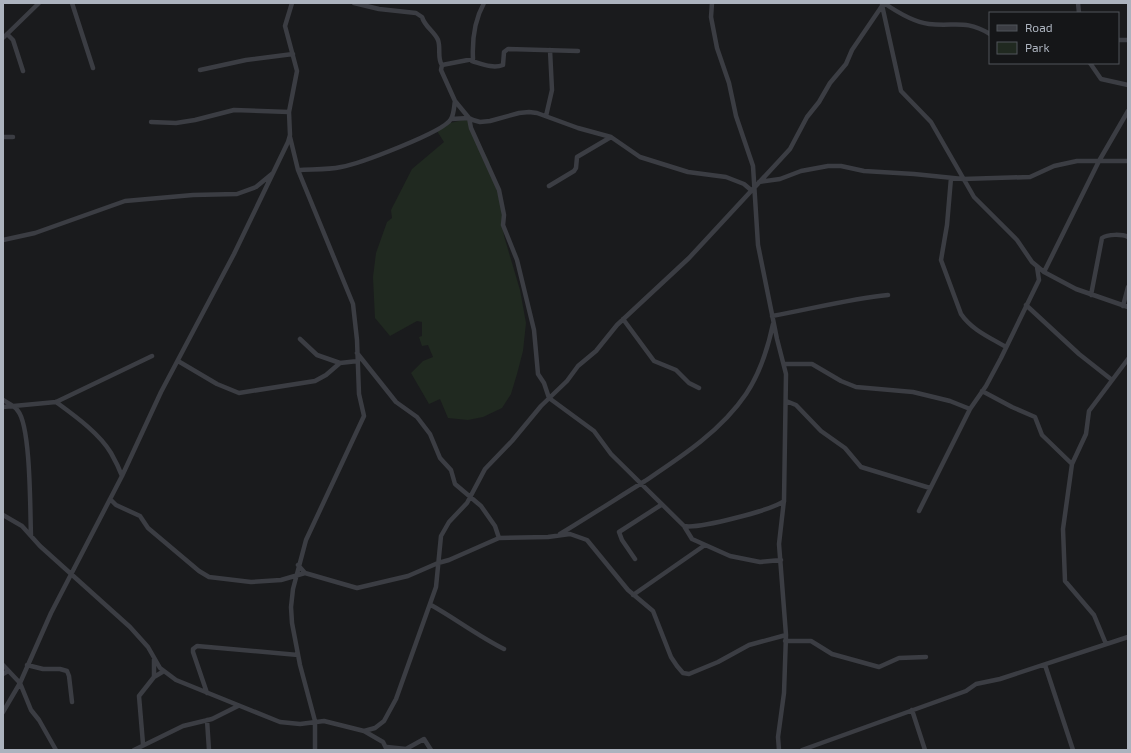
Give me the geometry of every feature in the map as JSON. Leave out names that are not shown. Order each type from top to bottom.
[{"type":"street","points":[[24,71],[13,40],[5,36],[39,3]]},
{"type":"street","points":[[72,3],[93,68]]},
{"type":"street","points":[[292,3],[285,26],[297,71],[289,112],[290,135],[298,170],[353,304],[358,353],[359,394],[363,420],[306,540],[298,565],[291,607],[292,623],[298,655],[315,721],[315,750]]},
{"type":"street","points":[[354,3],[420,15],[425,25],[438,40],[443,77],[455,101],[468,118],[499,190],[504,215],[504,225],[517,260],[534,330],[538,374],[544,383],[549,398],[594,431],[611,454],[641,483],[660,505],[684,526],[692,539],[730,556],[760,562],[781,560]]},
{"type":"street","points":[[472,61],[476,19],[484,3]]},
{"type":"street","points":[[712,3],[711,17],[717,48],[729,83],[736,116],[753,166],[753,188],[758,245],[784,364],[786,401],[784,500],[779,544],[786,635],[784,693],[778,737],[779,750]]},
{"type":"street","points":[[883,4],[898,13],[924,23],[970,25],[989,34]]},
{"type":"street","points":[[883,4],[901,91],[931,122],[956,163],[963,180],[974,197],[1017,240],[1037,267],[1046,274],[1091,295],[1125,307],[1128,287]]},
{"type":"street","points":[[364,730],[375,728],[384,721],[396,699],[431,605],[436,587],[440,541],[444,530],[470,496],[485,470],[549,398],[567,381],[578,366],[596,351],[623,319],[684,262],[729,217],[753,188],[790,149],[807,117],[819,102],[830,83],[846,64],[852,50],[883,4]]},
{"type":"street","points":[[442,65],[472,61],[485,65],[500,66],[503,65],[506,50],[578,51]]},
{"type":"street","points":[[546,116],[552,90],[550,50]]},
{"type":"street","points":[[200,70],[246,60],[293,54]]},
{"type":"street","points":[[1091,64],[1101,79],[1128,85]]},
{"type":"street","points":[[451,119],[455,101]]},
{"type":"street","points":[[151,122],[195,120],[234,110],[289,112]]},
{"type":"street","points":[[919,511],[970,409],[982,391],[1006,347],[1039,280],[1046,274],[1099,160],[1128,111]]},
{"type":"street","points":[[298,170],[340,167],[352,164],[413,141],[439,128],[451,119],[468,118],[480,122],[529,112],[611,137],[640,157],[688,172],[726,177],[753,188]]},
{"type":"street","points":[[3,712],[20,683],[27,665],[70,575],[110,500],[162,392],[274,172],[290,135]]},
{"type":"street","points":[[3,137],[13,137]]},
{"type":"street","points":[[549,186],[574,171],[576,168],[577,157],[611,137]]},
{"type":"street","points":[[759,182],[780,179],[801,171],[841,166],[864,171],[963,180],[1030,177],[1054,166],[1068,162],[1099,160],[1128,161]]},
{"type":"street","points":[[3,240],[35,233],[125,201],[193,195],[237,194],[256,187],[274,172]]},
{"type":"street","points":[[951,178],[941,264],[961,314],[966,321],[971,327],[1006,347]]},
{"type":"street","points":[[1091,295],[1102,238],[1105,236],[1116,235],[1128,237]]},
{"type":"street","points":[[1037,267],[1039,280]]},
{"type":"street","points":[[773,318],[855,298],[888,295]]},
{"type":"street","points":[[1026,306],[1079,354],[1112,380]]},
{"type":"street","points":[[558,535],[641,483],[698,444],[741,401],[761,365],[770,336],[773,318]]},
{"type":"street","points":[[623,319],[654,361],[676,370],[689,383],[699,388]]},
{"type":"street","points":[[300,339],[317,356],[340,363],[358,361]]},
{"type":"street","points":[[358,353],[396,402],[417,417],[430,434],[440,458],[451,470],[455,484],[486,512],[495,526],[499,538]]},
{"type":"street","points":[[3,407],[56,402],[152,356]]},
{"type":"street","points":[[1106,644],[1094,615],[1067,585],[1063,577],[1063,529],[1072,464],[1086,434],[1089,411],[1128,359]]},
{"type":"street","points":[[178,362],[217,384],[239,393],[315,381],[326,375],[340,363]]},
{"type":"street","points":[[784,364],[812,364],[841,381],[856,387],[913,392],[950,401],[970,409]]},
{"type":"street","points":[[982,391],[1036,417],[1042,435],[1072,464]]},
{"type":"street","points":[[3,400],[18,410],[22,419],[25,438],[31,536]]},
{"type":"street","points":[[786,401],[796,405],[821,431],[845,448],[861,468],[930,488]]},
{"type":"street","points":[[56,402],[83,423],[103,443],[111,453],[122,476]]},
{"type":"street","points":[[110,500],[116,506],[140,516],[148,528],[199,571],[209,577],[251,582],[296,576],[305,573]]},
{"type":"street","points":[[684,526],[698,526],[771,508],[784,500]]},
{"type":"street","points":[[635,559],[622,540],[619,532],[660,505]]},
{"type":"street","points":[[3,515],[22,526],[70,575],[140,637],[164,671],[176,680],[280,722],[292,724],[315,721],[340,724],[364,730],[383,742],[387,749],[406,749],[424,739],[431,750]]},
{"type":"street","points":[[298,565],[305,573],[357,588],[408,576],[438,562],[449,560],[499,538],[570,534],[587,540],[633,595],[653,611],[671,657],[681,671],[686,673],[718,662],[749,645],[786,635]]},
{"type":"street","points":[[633,595],[705,545]]},
{"type":"street","points":[[431,605],[457,619],[483,638],[504,649]]},
{"type":"street","points":[[802,750],[966,691],[973,685],[1045,664],[1128,637]]},
{"type":"street","points":[[785,641],[811,641],[832,654],[879,667],[899,658],[926,657]]},
{"type":"street","points":[[207,693],[193,652],[193,649],[197,646],[298,655]]},
{"type":"street","points":[[154,658],[154,677]]},
{"type":"street","points":[[1045,664],[1073,750]]},
{"type":"street","points":[[3,665],[20,683],[31,710],[39,720],[56,750]]},
{"type":"street","points":[[27,665],[43,669],[60,668],[67,671],[70,676],[72,702]]},
{"type":"street","points":[[3,674],[8,671]]},
{"type":"street","points":[[143,744],[138,699],[154,677],[164,671]]},
{"type":"street","points":[[134,750],[143,744],[183,726],[207,720],[238,706]]},
{"type":"street","points":[[912,710],[925,750]]},
{"type":"street","points":[[207,720],[209,750]]},
{"type":"street","points":[[375,728],[376,738]]},
{"type":"green space","points":[[467,119],[489,161],[501,206],[504,236],[520,290],[526,323],[523,351],[511,394],[502,408],[483,417],[468,420],[448,418],[440,399],[429,404],[411,373],[423,361],[433,357],[428,345],[422,346],[419,337],[422,336],[422,322],[417,321],[390,336],[375,318],[373,277],[376,253],[387,222],[392,218],[391,210],[412,169],[444,142],[437,131],[450,123]]}]
